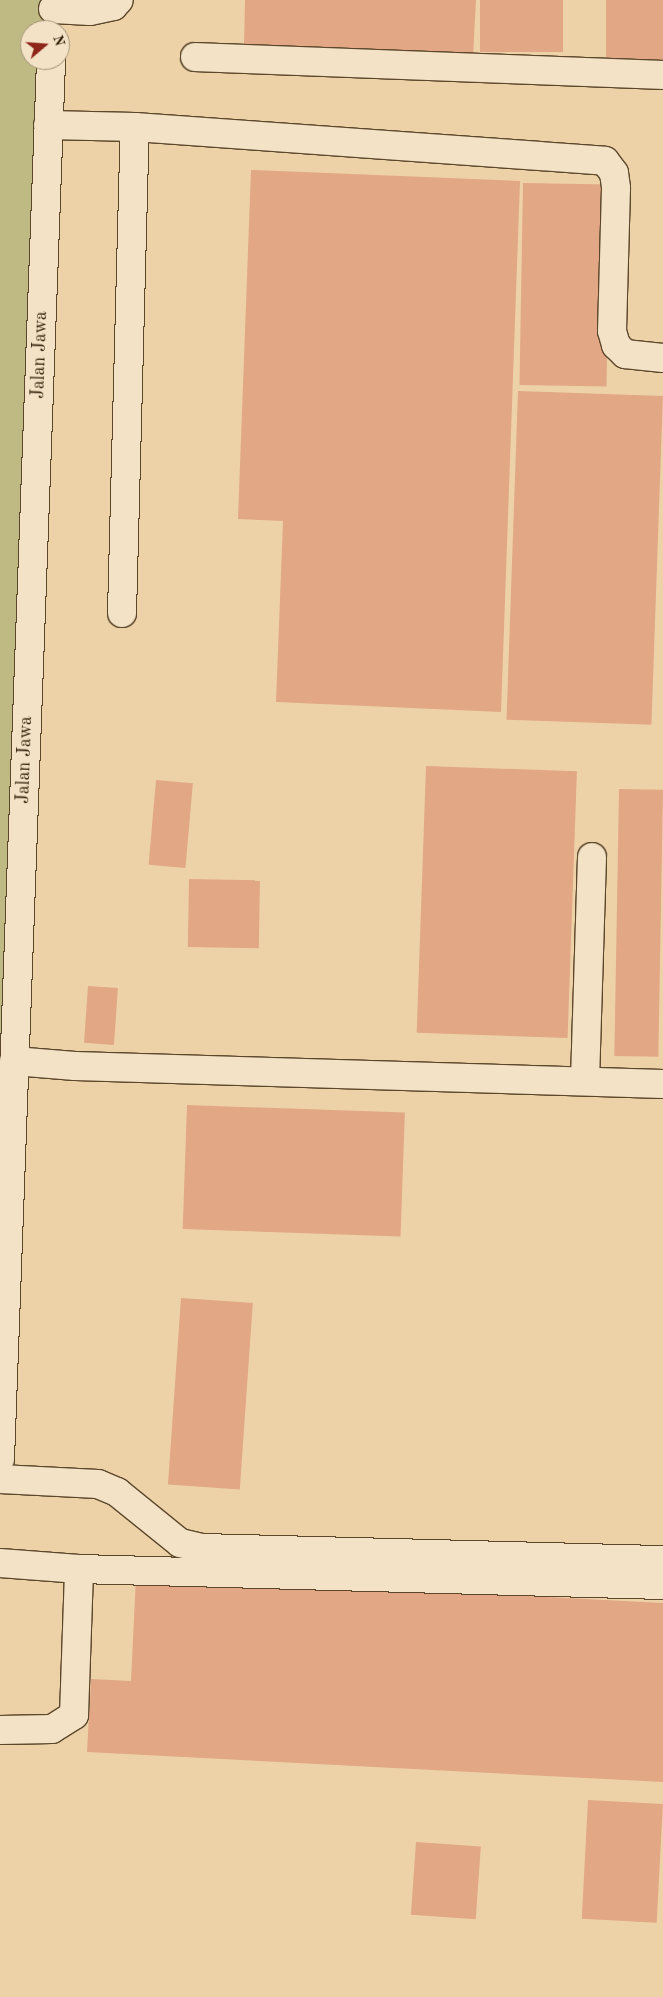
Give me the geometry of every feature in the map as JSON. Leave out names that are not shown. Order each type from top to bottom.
[{"type":"street","points":[[52,13],[90,11],[113,6],[119,0]]},
{"type":"street","points":[[196,57],[663,74]]},
{"type":"street","name":"Jalan Jawa","points":[[0,1459],[51,70]]},
{"type":"street","points":[[48,125],[135,127],[605,161],[614,173],[616,188],[612,331],[616,344],[624,354],[663,358]]},
{"type":"street","points":[[122,613],[135,127]]},
{"type":"street","points":[[585,1080],[592,857]]},
{"type":"street","points":[[14,1061],[75,1066],[585,1080],[663,1084]]},
{"type":"street","points":[[0,1479],[98,1484],[117,1492],[180,1543],[201,1548],[663,1560]]},
{"type":"street","points":[[0,1563],[79,1569],[663,1585]]},
{"type":"street","points":[[0,1730],[52,1729],[74,1716],[79,1569]]},
{"type":"shaded area","points":[[0,0],[53,0],[52,20],[20,20],[20,70],[51,70],[0,1459]]},
{"type":"building","points":[[245,0],[476,0],[473,57],[244,47]]},
{"type":"building","points":[[480,0],[563,0],[563,52],[480,52]]},
{"type":"building","points":[[606,0],[663,0],[663,60],[606,60]]},
{"type":"building","points":[[251,170],[520,181],[501,712],[276,702],[283,521],[238,519]]},
{"type":"building","points":[[523,183],[610,185],[606,386],[519,385]]},
{"type":"building","points":[[518,391],[663,396],[651,725],[507,720]]},
{"type":"building","points":[[426,766],[577,771],[568,1038],[417,1033]]},
{"type":"building","points":[[156,780],[193,783],[185,868],[149,865]]},
{"type":"building","points":[[619,789],[663,790],[658,1057],[614,1056]]},
{"type":"building","points":[[189,879],[260,880],[259,948],[188,947]]},
{"type":"building","points":[[88,986],[118,988],[114,1045],[84,1043]]},
{"type":"building","points":[[187,1105],[405,1113],[401,1237],[183,1229]]},
{"type":"building","points":[[181,1298],[253,1303],[240,1490],[168,1485]]},
{"type":"building","points":[[136,1576],[663,1603],[663,1782],[87,1752],[91,1679],[131,1681]]},
{"type":"building","points":[[588,1800],[663,1804],[657,1923],[582,1919]]},
{"type":"building","points":[[416,1842],[481,1847],[476,1919],[411,1915]]}]
